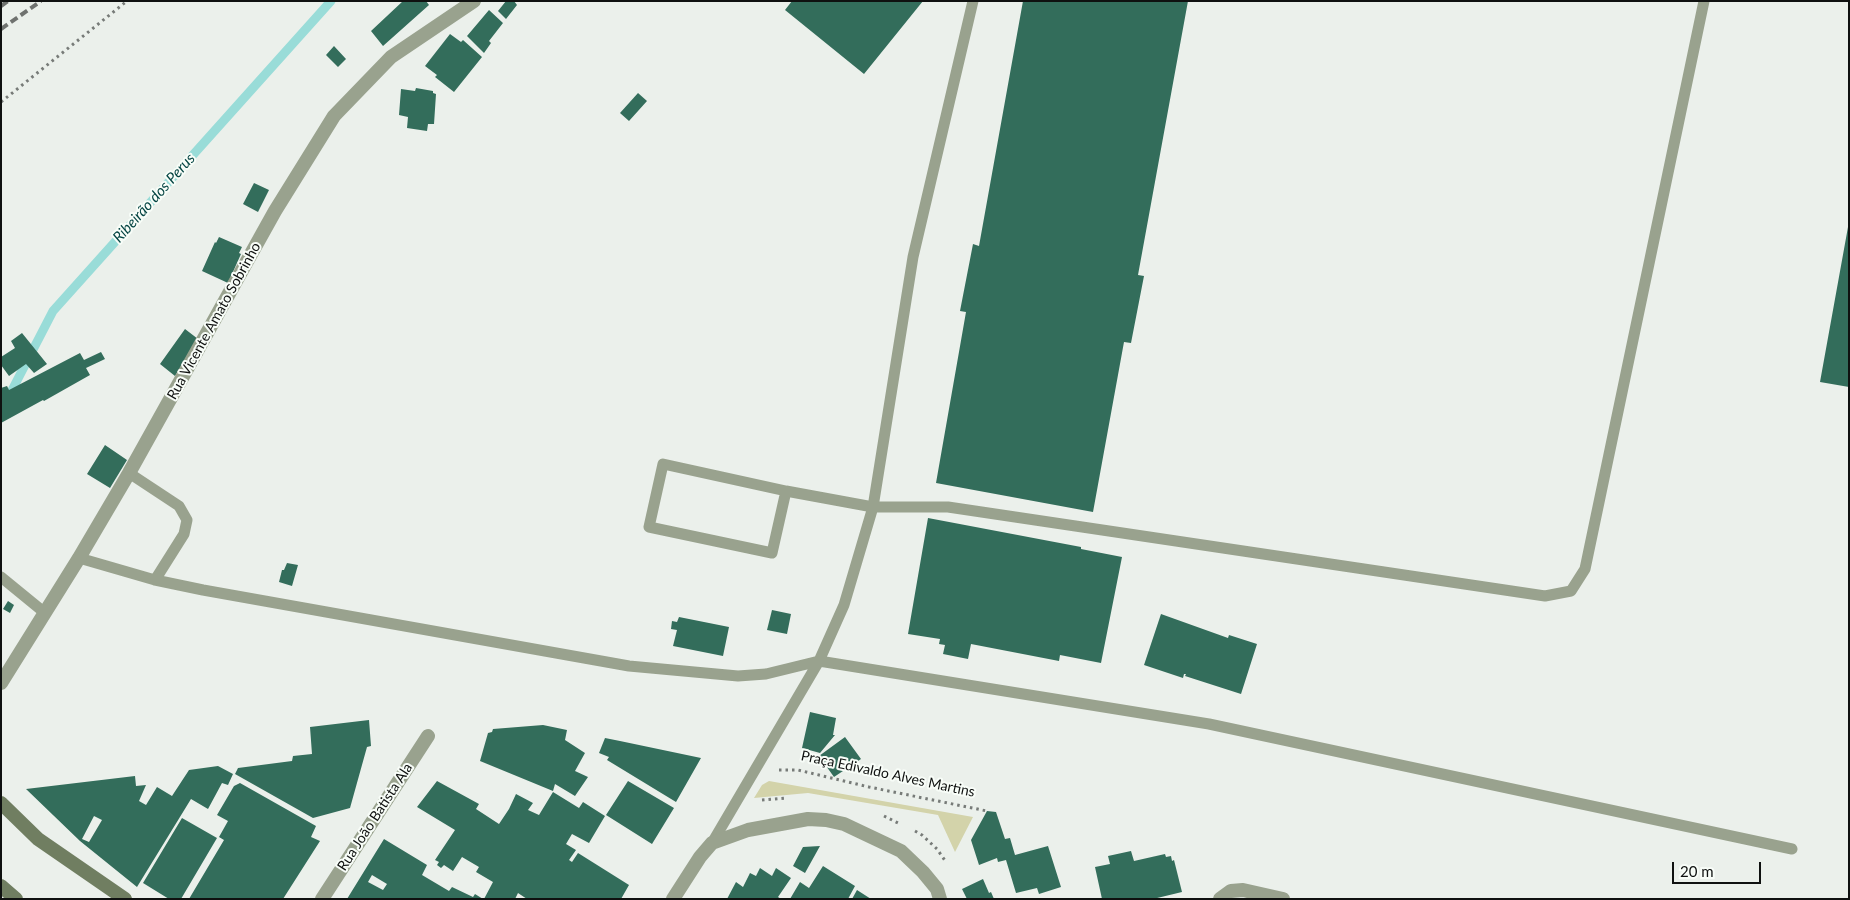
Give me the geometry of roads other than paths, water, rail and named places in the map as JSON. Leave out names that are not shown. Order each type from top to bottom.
[{"type":"main road","points":[[1,803],[38,838],[125,899]]},
{"type":"main road","points":[[1,886],[16,899]]},
{"type":"street","name":"Rua Vicente Amato Sobrinho","points":[[1,683],[79,558],[129,473],[275,212],[334,116],[391,58],[474,1]]},
{"type":"street","name":"Rua João Batista Ala","points":[[322,899],[428,736]]},
{"type":"street","points":[[673,899],[700,857],[712,843],[748,830],[808,819],[844,824],[900,851],[923,872],[937,889],[940,899]]},
{"type":"street","points":[[1220,899],[1231,891],[1244,890],[1283,899]]},
{"type":"lane","points":[[712,843],[734,802],[819,661],[844,605],[873,507],[912,258],[973,1]]},
{"type":"lane","points":[[786,491],[772,552],[649,527],[663,464],[786,491],[873,507],[948,506],[1545,596],[1571,591],[1585,569],[1704,1]]},
{"type":"lane","points":[[129,473],[179,506],[186,520],[184,534],[155,580]]},
{"type":"lane","points":[[79,558],[155,580],[473,640],[629,666],[738,676],[766,674],[819,661],[1209,724],[1792,849]]},
{"type":"lane","points":[[1,577],[45,613]]},
{"type":"waterway","name":"Ribeirão dos Perus","points":[[9,396],[53,311],[331,1]]},
{"type":"railway","points":[[1,6],[8,1]]},
{"type":"railway","points":[[1,29],[41,1]]}]
